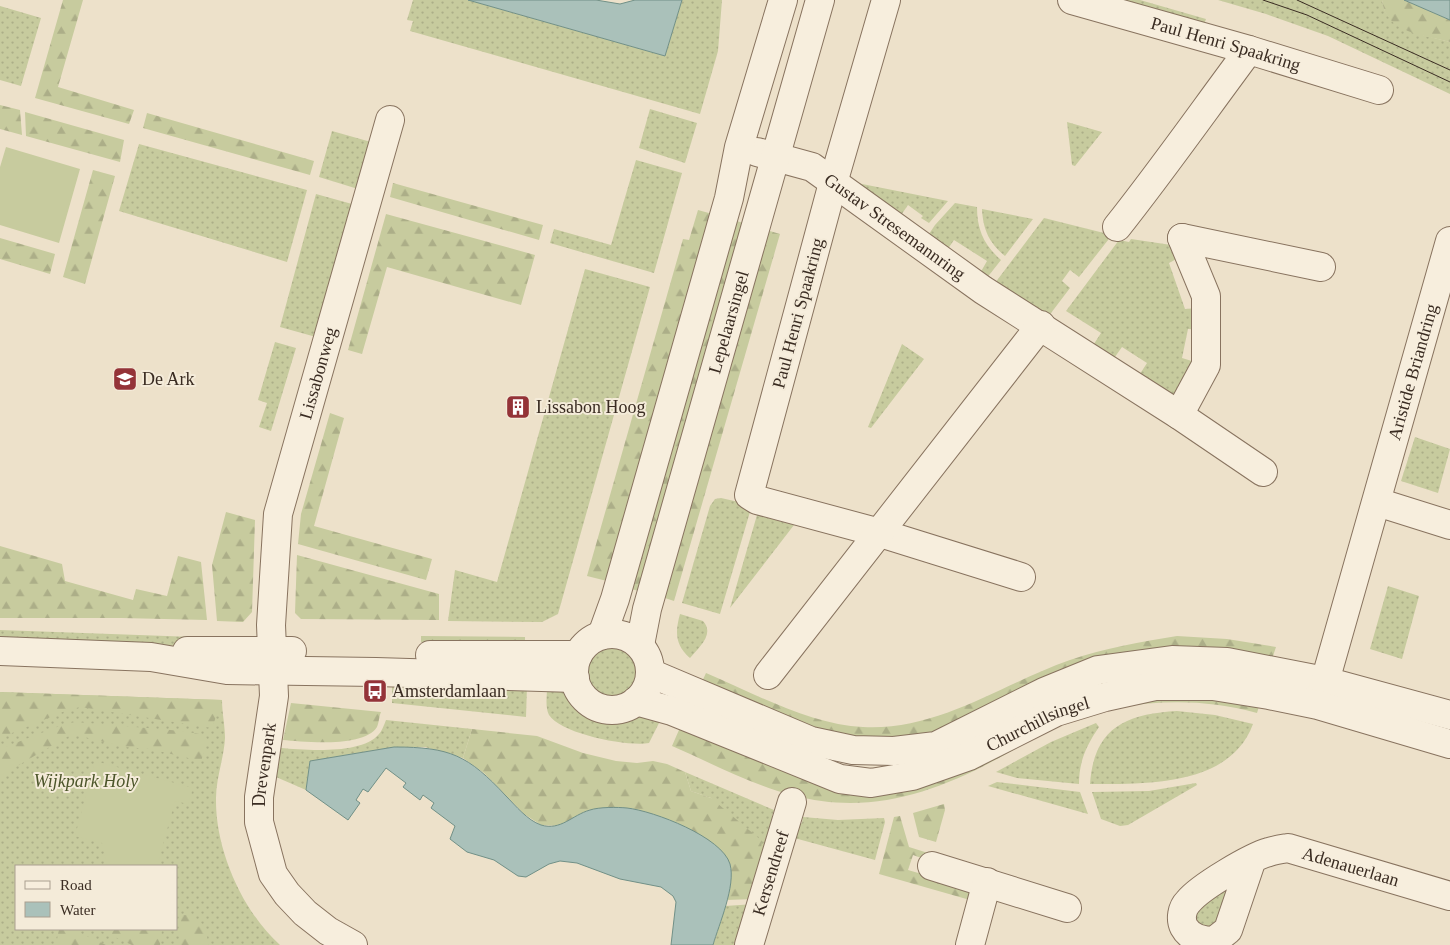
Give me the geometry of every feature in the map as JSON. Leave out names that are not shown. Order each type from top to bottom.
[{"type":"street","name":"Lepelaarsingel","points":[[602,635],[615,600],[726,209],[739,147],[783,0]]},
{"type":"street","name":"Lepelaarsingel","points":[[640,646],[649,603],[759,219],[774,156],[820,0]]},
{"type":"street","name":"Paul Henri Spaakring","points":[[886,0],[833,183],[749,495],[757,500],[880,533],[1021,577]]},
{"type":"street","name":"Paul Henri Spaakring","points":[[1072,0],[1249,50],[1379,90]]},
{"type":"street","points":[[1117,228],[1149,189],[1200,115],[1249,50]]},
{"type":"street","name":"Lissabonweg","points":[[273,662],[278,514],[390,120]]},
{"type":"street","name":"Gustav Stresemannring","points":[[739,147],[812,167],[983,290],[1042,325],[1263,472]]},
{"type":"street","points":[[1180,415],[1206,365],[1206,296],[1182,238],[1321,267]]},
{"type":"street","name":"Aristide Briandring","points":[[1322,693],[1450,241]]},
{"type":"street","points":[[768,675],[1042,325]]},
{"type":"street","points":[[1377,502],[1450,525]]},
{"type":"street","points":[[602,635],[622,635],[640,646],[648,658],[650,673],[647,689],[636,701],[618,710],[599,708],[583,696],[576,667],[588,642],[602,635]]},
{"type":"street","points":[[0,652],[151,657],[190,662],[211,668],[273,662],[576,667]]},
{"type":"street","name":"Churchillsingel","points":[[650,673],[812,741],[853,750],[894,750],[936,746],[1044,692],[1098,670],[1172,660],[1227,662],[1322,693],[1450,744]]},
{"type":"street","name":"Drevenpark","points":[[273,662],[259,797],[259,822],[273,874],[287,894],[305,913],[328,931],[354,945]]},
{"type":"street","name":"Churchillsingel","points":[[636,701],[672,712],[840,779],[871,783],[912,776],[969,756],[1056,712],[1105,697],[1155,686],[1213,686],[1322,693],[1450,715]]},
{"type":"street","name":"Kersendreef","points":[[749,945],[792,802]]},
{"type":"street","name":"Adenauerlaan","points":[[1252,859],[1269,852],[1288,848],[1450,896]]},
{"type":"street","points":[[932,866],[1067,908]]},
{"type":"street","points":[[970,945],[987,882]]},
{"type":"green space","points":[[63,0],[83,0],[58,87],[134,110],[129,124],[35,98]]},
{"type":"green space","points":[[413,0],[468,0],[665,56],[682,0],[722,0],[718,51],[700,114],[410,31],[413,21],[407,20]]},
{"type":"green space","points":[[1097,0],[1140,0],[1206,19],[1202,30]]},
{"type":"green space","points":[[1218,0],[1382,0],[1385,10],[1391,19],[1399,25],[1419,34],[1450,42],[1450,94],[1328,36],[1266,14]]},
{"type":"green space","points":[[1382,0],[1404,0],[1450,20],[1450,42],[1407,31],[1398,26],[1390,20]]},
{"type":"green space","points":[[0,6],[41,18],[21,86],[0,80]]},
{"type":"green space","points":[[0,105],[20,110],[22,135],[0,129]]},
{"type":"green space","points":[[650,109],[697,123],[685,163],[639,148]]},
{"type":"green space","points":[[25,112],[124,140],[120,162],[26,136]]},
{"type":"green space","points":[[147,113],[314,161],[310,175],[143,128]]},
{"type":"green space","points":[[1067,122],[1102,132],[1075,166],[1072,165]]},
{"type":"green space","points":[[332,131],[371,142],[358,189],[319,177]]},
{"type":"green space","points":[[139,144],[307,190],[287,262],[119,211]]},
{"type":"green space","points":[[6,147],[80,169],[59,243],[0,225],[0,167]]},
{"type":"green space","points":[[636,160],[682,173],[654,273],[550,243],[554,229],[611,245]]},
{"type":"green space","points":[[93,170],[115,176],[85,284],[63,277]]},
{"type":"green space","points":[[852,182],[948,201],[929,223],[908,205],[897,221]]},
{"type":"green space","points":[[393,183],[543,225],[539,240],[390,197]]},
{"type":"green space","points":[[316,194],[352,204],[316,337],[280,327]]},
{"type":"green space","points":[[955,203],[977,207],[980,230],[990,249],[1001,260],[986,279],[979,275],[987,261],[954,240],[945,253],[925,240],[935,225]]},
{"type":"green space","points":[[982,209],[1033,219],[1005,256],[988,235]]},
{"type":"green space","points":[[698,210],[716,215],[611,582],[587,576],[683,239],[689,240]]},
{"type":"green space","points":[[386,214],[535,255],[521,305],[387,267],[362,354],[348,350]]},
{"type":"green space","points":[[1044,218],[1112,235],[1079,277],[1070,270],[1062,281],[1070,288],[1048,317],[995,283]]},
{"type":"green space","points":[[729,219],[751,225],[646,593],[624,587]]},
{"type":"green space","points":[[763,229],[780,234],[674,601],[659,596]]},
{"type":"green space","points":[[0,238],[55,254],[50,274],[0,259]]},
{"type":"green space","points":[[1131,239],[1178,246],[1182,256],[1169,263],[1185,309],[1198,308],[1202,330],[1188,329],[1182,358],[1195,362],[1176,399],[1138,377],[1147,363],[1122,347],[1112,361],[1092,347],[1101,333],[1066,311],[1119,240],[1129,242]]},
{"type":"green space","points":[[585,269],[650,287],[558,614],[542,622],[448,621],[455,570],[497,582]]},
{"type":"green space","points":[[275,342],[296,348],[271,431],[259,427],[267,403],[258,400]]},
{"type":"green space","points":[[902,344],[924,359],[871,428],[868,427]]},
{"type":"green space","points":[[330,413],[344,418],[314,526],[432,559],[426,580],[298,544],[301,514]]},
{"type":"green space","points":[[1415,437],[1450,449],[1438,493],[1401,481]]},
{"type":"green space","points":[[721,498],[752,505],[720,614],[682,603],[710,506],[715,499]]},
{"type":"green space","points":[[226,512],[255,520],[252,612],[243,622],[217,621],[212,565]]},
{"type":"green space","points":[[757,515],[794,525],[730,608]]},
{"type":"green space","points":[[0,546],[62,564],[65,581],[133,600],[136,589],[167,596],[178,556],[201,562],[207,620],[0,618]]},
{"type":"green space","points":[[297,555],[439,594],[439,620],[301,619],[295,613]]},
{"type":"green space","points":[[1388,586],[1419,596],[1402,659],[1370,649]]},
{"type":"green space","points":[[680,614],[703,621],[706,626],[707,636],[690,658],[679,643],[677,627]]},
{"type":"green space","points":[[0,630],[222,638],[197,644],[169,646],[0,641]]},
{"type":"green space","points":[[421,636],[525,637],[525,650],[458,648],[421,642]]},
{"type":"green space","points":[[1177,636],[1227,639],[1276,647],[1271,662],[1163,654],[934,738],[869,746],[699,688],[706,673],[783,707],[823,721],[863,727],[891,726],[918,722],[944,714],[1070,660],[1096,652]]},
{"type":"green space","points":[[612,648],[621,650],[629,655],[634,663],[636,672],[634,681],[629,689],[621,694],[612,696],[603,694],[595,689],[590,681],[588,672],[590,663],[595,655],[603,650]]},
{"type":"green space","points":[[412,681],[527,686],[526,717],[392,703],[392,686]]},
{"type":"green space","points":[[547,688],[564,691],[580,709],[602,720],[619,720],[643,713],[663,715],[649,743],[626,743],[596,738],[567,728],[556,722],[549,715]]},
{"type":"green space","name":"Wijkpark Holy","points":[[0,692],[222,700],[225,738],[216,798],[220,838],[233,878],[243,897],[266,931],[280,945],[0,945]]},
{"type":"green space","points":[[0,692],[222,700],[212,728],[80,707],[65,711],[0,738]]},
{"type":"green space","points":[[1139,696],[1261,700],[1257,713],[1188,702],[1118,707]]},
{"type":"green space","points":[[291,703],[381,712],[377,727],[370,734],[360,738],[333,742],[283,740]]},
{"type":"green space","points":[[1177,711],[1215,715],[1253,724],[1242,745],[1226,760],[1206,771],[1184,778],[1160,782],[1090,784],[1098,749],[1106,737],[1116,728],[1142,716]]},
{"type":"green space","points":[[386,720],[472,729],[463,758],[425,747],[394,747],[310,761],[306,790],[276,777],[281,748],[333,750],[360,745],[371,741],[379,734]]},
{"type":"green space","points":[[75,722],[182,731],[205,735],[208,741],[201,761],[150,749],[125,747],[72,734],[0,776],[0,749],[62,725]]},
{"type":"green space","points":[[682,723],[851,784],[1017,741],[1020,746],[966,775],[910,795],[882,801],[853,803],[823,801],[792,795],[761,785],[672,746]]},
{"type":"green space","points":[[1096,723],[1099,727],[1084,754],[1080,768],[1079,784],[1017,778],[996,772],[1051,742]]},
{"type":"green space","points":[[472,729],[537,736],[583,753],[616,761],[637,763],[653,761],[667,764],[685,772],[691,791],[711,798],[762,841],[755,899],[726,900],[731,882],[670,820],[627,808],[589,810],[560,826],[541,825],[524,814],[484,773],[463,758]]},
{"type":"green space","points":[[95,761],[193,788],[188,804],[175,801],[159,859],[154,865],[107,865],[102,843],[75,836]]},
{"type":"green space","points":[[685,772],[774,810],[772,816],[775,831],[755,899],[711,798],[691,791]]},
{"type":"green space","points":[[997,782],[1080,792],[1088,814],[988,786]]},
{"type":"green space","points":[[1196,783],[1197,785],[1128,825],[1120,826],[1101,819],[1092,792],[1149,791]]},
{"type":"green space","points":[[944,804],[945,810],[936,842],[919,837],[913,813]]},
{"type":"green space","points":[[900,816],[909,847],[928,853],[927,860],[913,855],[908,870],[973,889],[970,900],[879,874],[894,817]]},
{"type":"green space","points":[[803,817],[838,820],[884,818],[885,822],[875,860],[787,836],[788,831],[802,823]]},
{"type":"green space","points":[[1231,884],[1214,930],[1199,927],[1195,918],[1198,905]]},
{"type":"green space","points":[[755,904],[743,945],[713,945],[725,906]]},
{"type":"green space","points":[[181,915],[187,915],[204,925],[209,945],[180,945]]},
{"type":"green space","points":[[59,930],[73,930],[106,945],[56,945]]},
{"type":"green space","points":[[99,930],[162,930],[160,945],[132,945]]},
{"type":"water","points":[[468,0],[596,0],[620,4],[635,0],[682,0],[665,56]]},
{"type":"water","points":[[1404,0],[1450,0],[1450,20]]},
{"type":"water","points":[[394,747],[430,749],[457,756],[469,762],[493,782],[531,820],[541,825],[555,826],[594,809],[623,808],[653,814],[701,835],[724,854],[730,864],[731,873],[729,894],[713,945],[671,945],[676,902],[673,896],[661,887],[620,879],[577,863],[560,861],[549,864],[526,877],[518,876],[494,860],[467,852],[450,839],[455,826],[431,808],[434,803],[423,795],[420,800],[403,787],[406,783],[386,768],[368,792],[363,789],[356,800],[360,803],[348,820],[306,790],[310,761]]},
{"type":"tram line","points":[[1263,0],[1307,15],[1450,82]]},
{"type":"tram line","points":[[1297,0],[1450,70]]},
{"type":"place","name":"De Ark","points":[[125,379]]},
{"type":"place","name":"Lissabon Hoog","points":[[518,407]]},
{"type":"place","name":"Amsterdamlaan","points":[[375,691]]}]
